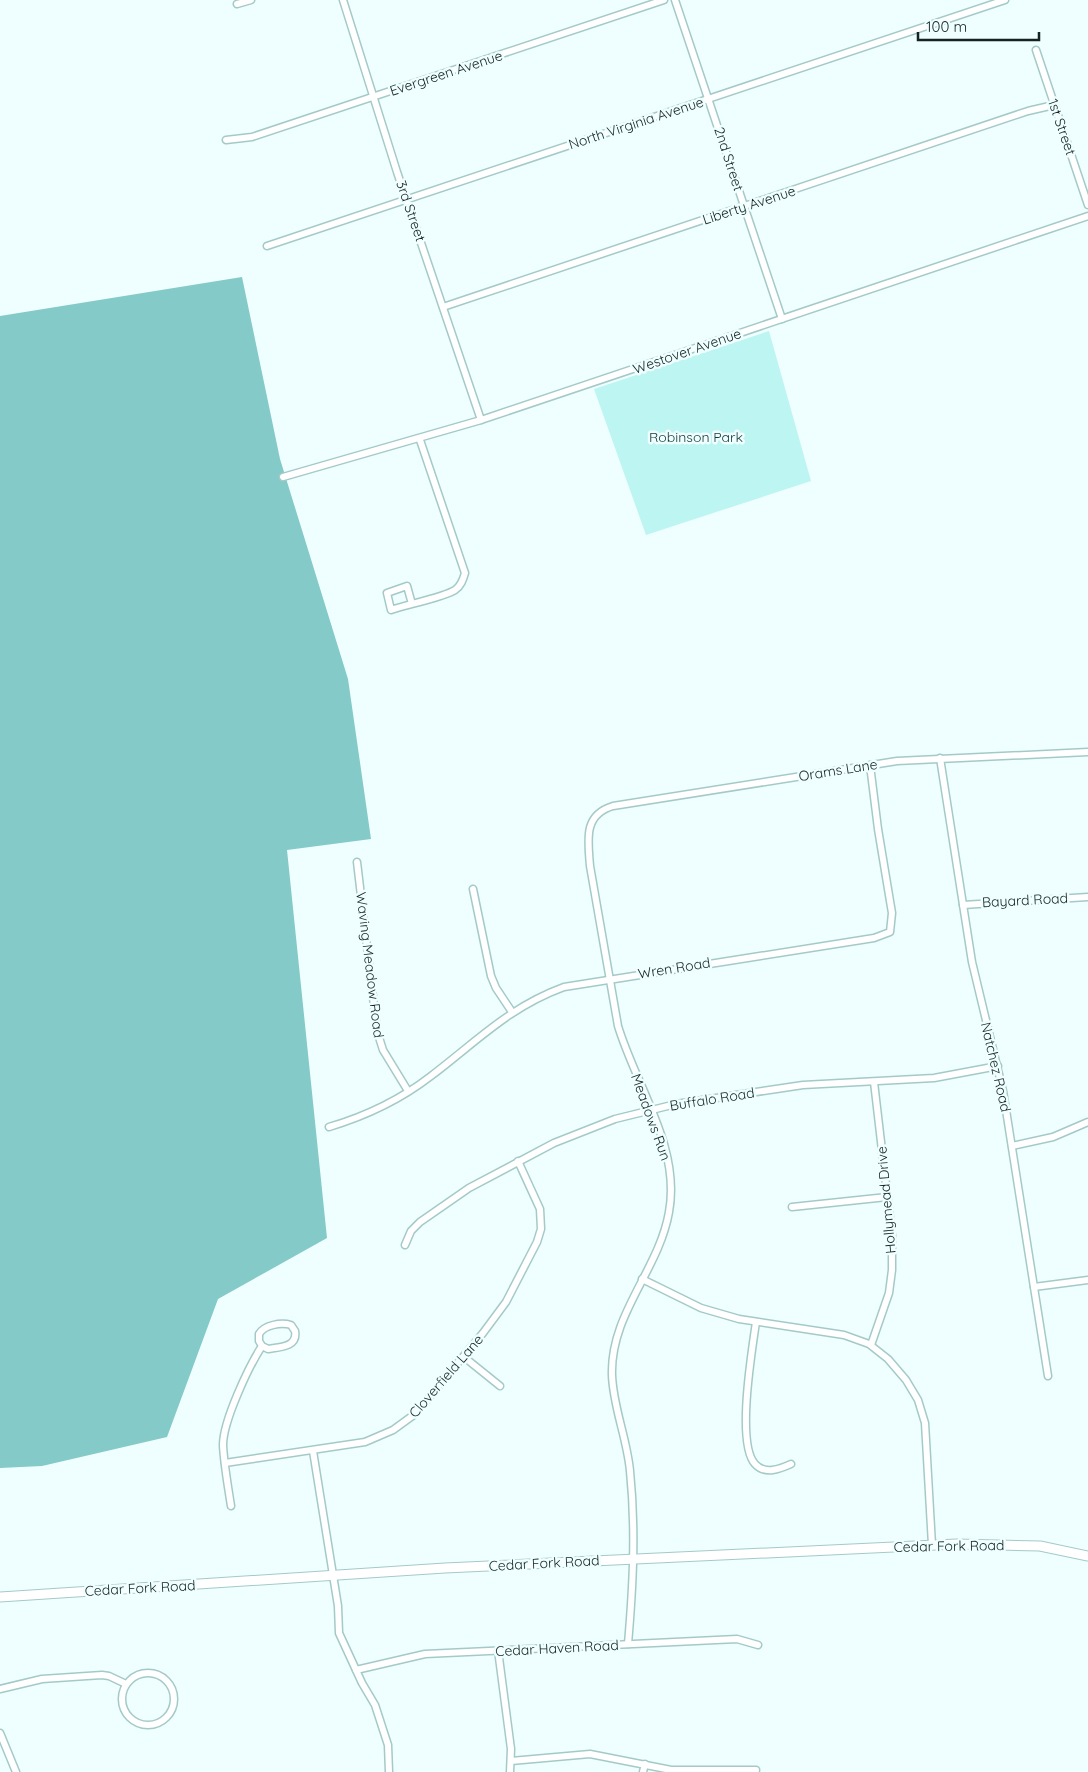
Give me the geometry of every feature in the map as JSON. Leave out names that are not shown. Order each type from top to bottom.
[{"type":"street","points":[[237,4],[251,0]]},
{"type":"street","name":"3rd Street","points":[[343,0],[373,97],[481,420]]},
{"type":"street","name":"Evergreen Avenue","points":[[226,140],[252,136],[664,0]]},
{"type":"street","name":"2nd Street","points":[[675,0],[782,319]]},
{"type":"street","name":"North Virginia Avenue","points":[[267,246],[1005,0]]},
{"type":"street","name":"1st Street","points":[[1036,50],[1088,205]]},
{"type":"street","name":"Liberty Avenue","points":[[443,307],[1028,111],[1054,105]]},
{"type":"street","name":"Westover Avenue","points":[[284,477],[420,440],[1088,216]]},
{"type":"street","points":[[412,604],[455,590],[463,582],[465,574],[420,440]]},
{"type":"street","name":"Orams Lane","points":[[594,817],[603,809],[613,806],[870,765],[940,758],[1088,752]]},
{"type":"street","name":"Natchez Road","points":[[940,758],[978,992],[998,1066],[1012,1146],[1048,1376]]},
{"type":"street","name":"Wren Road","points":[[329,1127],[377,1110],[408,1091],[512,1012],[537,998],[564,987],[874,938],[890,932],[892,913],[870,765]]},
{"type":"street","name":"Meadows Run","points":[[594,817],[589,830],[590,866],[609,979],[624,1048],[669,1162],[671,1198],[664,1235],[625,1314],[613,1352],[612,1374],[616,1403],[630,1470],[635,1559],[628,1644]]},
{"type":"street","name":"Waving Meadow Road","points":[[357,862],[377,1031],[383,1050],[408,1091]]},
{"type":"street","points":[[473,890],[490,976],[512,1012]]},
{"type":"street","name":"Bayard Road","points":[[963,905],[1088,897]]},
{"type":"street","name":"Buffalo Road","points":[[405,1245],[411,1230],[444,1203],[518,1161],[579,1132],[650,1110],[803,1085],[934,1078],[998,1066]]},
{"type":"street","name":"Hollymead Drive","points":[[871,1345],[889,1293],[892,1270],[892,1236],[874,1082]]},
{"type":"street","points":[[1012,1146],[1053,1137],[1088,1122]]},
{"type":"street","name":"Cloverfield Lane","points":[[225,1463],[364,1442],[393,1430],[415,1414],[427,1402],[506,1302],[538,1242],[541,1223],[540,1209],[518,1161]]},
{"type":"street","points":[[792,1207],[887,1197]]},
{"type":"street","points":[[642,1279],[701,1308],[756,1322],[834,1332],[871,1345],[906,1380],[921,1408],[925,1423],[932,1545]]},
{"type":"street","points":[[1034,1287],[1088,1280]]},
{"type":"street","points":[[756,1322],[748,1380],[748,1448],[755,1464],[761,1468],[778,1470],[791,1464]]},
{"type":"street","points":[[287,1324],[295,1331],[296,1338],[291,1344],[268,1349],[262,1346],[258,1338],[263,1328],[287,1324]]},
{"type":"street","points":[[231,1506],[223,1444],[227,1424],[253,1361],[262,1346]]},
{"type":"street","points":[[464,1357],[500,1386]]},
{"type":"street","points":[[313,1451],[338,1606],[339,1633],[356,1670],[375,1704],[388,1745],[389,1772]]},
{"type":"street","name":"Cedar Fork Road","points":[[0,1597],[635,1559],[932,1545],[1040,1546],[1088,1556]]},
{"type":"street","name":"Cedar Haven Road","points":[[356,1670],[425,1654],[737,1639],[758,1645]]},
{"type":"street","points":[[498,1650],[511,1761],[510,1772]]},
{"type":"street","points":[[152,1673],[163,1677],[171,1686],[174,1697],[169,1714],[155,1724],[144,1725],[133,1721],[122,1707],[122,1695],[126,1684],[140,1674],[152,1673]]},
{"type":"street","points":[[0,1689],[42,1679],[102,1675],[126,1684]]},
{"type":"street","points":[[0,1733],[16,1772]]},
{"type":"street","points":[[511,1761],[590,1754],[671,1770],[756,1770]]},
{"type":"street","points":[[643,1772],[645,1764]]},
{"type":"green space","name":"Robinson Park","points":[[769,331],[811,481],[646,535],[594,389]]},
{"type":"shaded area","points":[[242,277],[280,459],[348,679],[371,839],[287,850],[327,1238],[218,1299],[167,1437],[42,1466],[0,1468],[0,316]]}]
